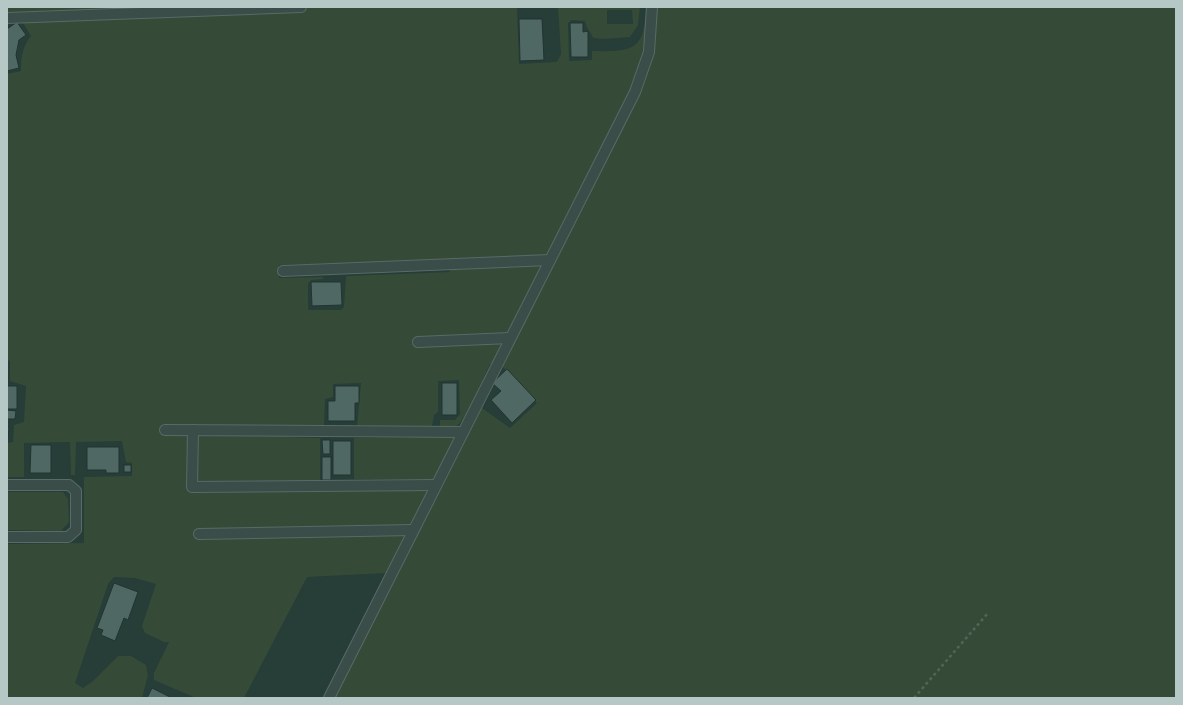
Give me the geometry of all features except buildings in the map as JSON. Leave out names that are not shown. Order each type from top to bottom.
[{"type":"lane","points":[[7,18],[300,7]]},
{"type":"lane","points":[[329,698],[635,92],[649,52],[652,7]]},
{"type":"lane","points":[[283,271],[550,260]]},
{"type":"lane","points":[[418,342],[510,338]]},
{"type":"lane","points":[[165,430],[462,432]]},
{"type":"lane","points":[[193,430],[192,487],[436,485]]},
{"type":"lane","points":[[7,485],[68,485],[76,491],[76,530],[68,537],[7,537]]},
{"type":"lane","points":[[199,534],[413,530]]},
{"type":"path","points":[[914,698],[988,613]]},
{"type":"green space","points":[[7,7],[517,7],[519,64],[557,62],[561,54],[558,7],[640,7],[638,25],[630,37],[604,39],[593,38],[586,26],[585,21],[572,20],[568,23],[569,61],[592,60],[592,51],[616,51],[633,46],[642,36],[647,7],[1176,7],[1176,698],[334,698],[397,576],[386,573],[307,577],[244,698],[196,698],[154,680],[154,673],[169,642],[164,642],[145,633],[142,626],[156,584],[135,578],[114,577],[108,584],[75,683],[83,688],[93,681],[118,656],[131,656],[146,665],[148,675],[142,698],[7,698],[7,544],[84,543],[84,477],[132,476],[132,463],[126,462],[122,441],[76,442],[75,475],[71,475],[70,442],[24,443],[24,477],[7,477],[7,443],[13,442],[14,425],[24,422],[26,386],[10,381],[10,361],[7,360],[7,74],[21,71],[23,52],[31,36],[22,21],[7,21]],"holes":[[[607,10],[632,10],[633,24],[607,24]],[[450,260],[450,272],[346,276],[344,307],[341,310],[308,310],[308,284],[311,280],[323,279],[323,277],[279,278],[279,265]],[[490,364],[503,367],[537,403],[510,428],[482,408],[437,489],[288,481],[320,481],[320,438],[289,437],[288,427],[324,427],[325,399],[333,397],[333,384],[361,383],[357,427],[432,426],[434,415],[438,412],[438,381],[459,380],[460,414],[455,420],[440,420],[440,427],[452,427],[458,425],[475,397]]]},
{"type":"green space","points":[[354,438],[455,438],[434,479],[354,479]]},
{"type":"green space","points":[[7,492],[63,492],[68,499],[69,522],[61,531],[7,530]]}]
